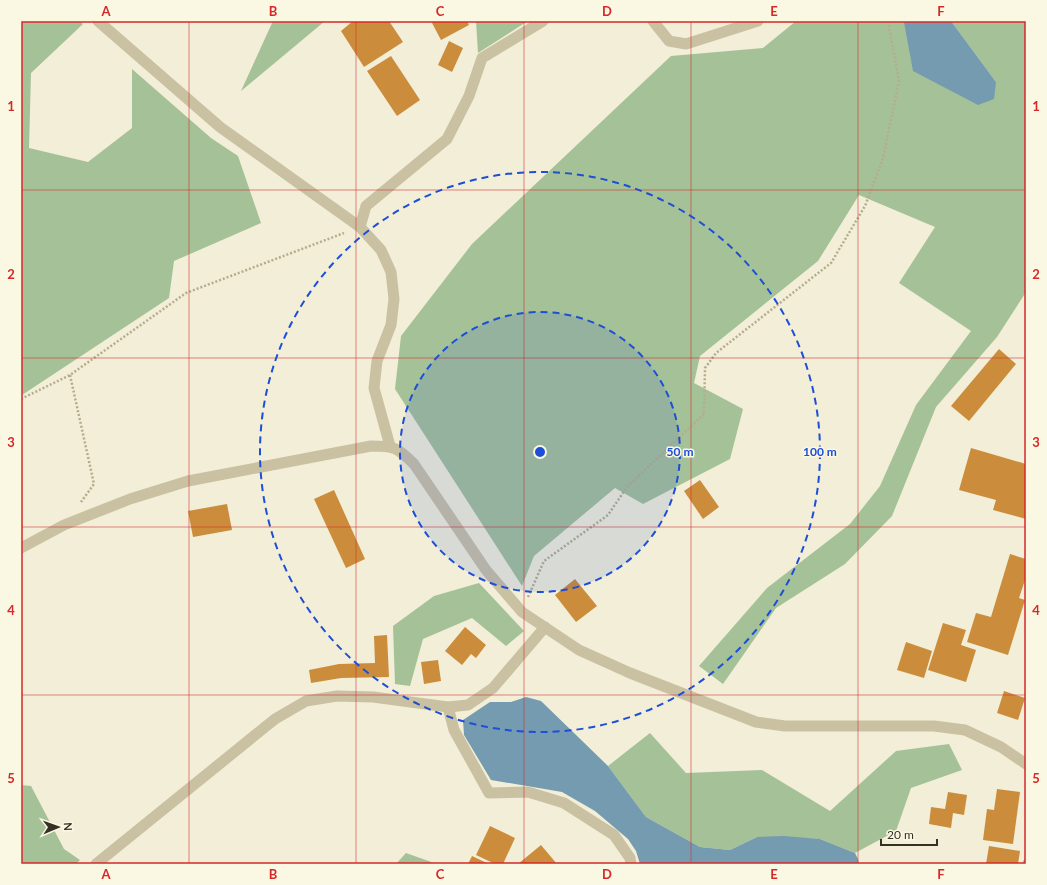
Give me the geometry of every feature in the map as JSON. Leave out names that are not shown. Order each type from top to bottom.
[{"type":"street","points":[[98,21],[220,126],[360,227],[381,250],[391,272],[394,299],[390,325],[377,361],[374,388],[390,446]]},
{"type":"street","points":[[360,227],[366,206],[447,139],[468,96],[482,58],[542,21]]},
{"type":"street","points":[[653,21],[669,41],[686,44],[758,21]]},
{"type":"street","points":[[21,548],[64,525],[130,499],[188,481],[371,446],[390,446],[401,451],[414,464],[486,570],[522,612],[579,650],[623,670],[756,722],[785,726],[934,726],[965,730],[1001,747],[1026,764]]},
{"type":"street","points":[[96,864],[275,719],[306,702],[337,696],[373,697],[448,707],[468,705],[493,688],[545,627]]},
{"type":"street","points":[[448,707],[454,730],[488,793],[528,792],[564,804],[614,835],[630,858],[632,864]]},
{"type":"path","points":[[522,612],[544,560],[608,515],[628,487],[704,414],[705,368],[716,353],[831,263],[865,206],[883,158],[899,81],[888,21]]},
{"type":"path","points":[[21,399],[70,375],[186,293],[360,227]]},
{"type":"path","points":[[64,525],[94,484],[70,375]]},
{"type":"green space","points":[[21,21],[79,21],[83,24],[31,73],[29,148],[88,162],[132,128],[132,69],[211,138],[238,156],[261,223],[174,261],[169,298],[22,395]]},
{"type":"green space","points":[[273,21],[325,21],[241,91]]},
{"type":"green space","points":[[476,21],[528,21],[478,53]]},
{"type":"green space","points":[[796,21],[908,21],[905,22],[996,82],[951,21],[1026,21],[1026,292],[997,337],[936,407],[892,516],[845,564],[776,608],[723,684],[699,666],[767,588],[850,524],[880,486],[916,405],[971,331],[899,283],[935,227],[859,195],[818,261],[700,356],[694,383],[743,409],[730,459],[643,504],[615,488],[534,556],[522,586],[395,389],[401,336],[472,244],[671,56],[763,48]]},
{"type":"green space","points":[[479,583],[524,631],[506,646],[472,618],[423,639],[410,686],[395,684],[393,626],[434,596]]},
{"type":"green space","points":[[650,733],[686,773],[762,770],[830,811],[896,751],[949,744],[962,770],[911,788],[896,831],[855,853],[820,839],[757,837],[730,850],[700,847],[646,817],[608,766]]},
{"type":"green space","points":[[21,785],[31,786],[64,849],[80,860],[76,864],[21,864]]},
{"type":"green space","points":[[406,853],[437,864],[396,864]]},
{"type":"water","points":[[951,21],[996,82],[994,99],[978,105],[913,71],[904,22]]},
{"type":"water","points":[[526,697],[541,701],[608,766],[646,817],[700,847],[730,850],[757,837],[784,836],[820,839],[855,853],[859,864],[640,864],[636,851],[628,839],[595,811],[562,792],[491,780],[464,735],[463,720],[490,702],[511,702]]},
{"type":"building","points":[[353,21],[389,21],[403,42],[364,67],[341,31]]},
{"type":"building","points":[[431,21],[467,21],[469,25],[441,40]]},
{"type":"building","points":[[449,41],[463,48],[452,72],[438,65]]},
{"type":"building","points":[[391,56],[420,100],[397,116],[367,71]]},
{"type":"building","points":[[999,349],[1016,364],[969,421],[951,406]]},
{"type":"building","points":[[971,448],[1026,464],[1026,519],[993,510],[996,500],[959,490]]},
{"type":"building","points":[[700,480],[719,507],[703,519],[684,491]]},
{"type":"building","points":[[334,490],[365,559],[346,568],[314,499]]},
{"type":"building","points":[[227,504],[232,530],[193,537],[188,511]]},
{"type":"building","points":[[1010,554],[1026,559],[1026,577],[1019,598],[1025,600],[1008,655],[967,642],[976,613],[991,617]]},
{"type":"building","points":[[575,579],[597,606],[576,622],[555,595]]},
{"type":"building","points":[[943,623],[966,630],[961,645],[976,650],[966,682],[928,670]]},
{"type":"building","points":[[465,627],[486,645],[476,658],[471,654],[462,665],[445,651]]},
{"type":"building","points":[[387,635],[389,677],[341,678],[311,683],[309,670],[339,664],[375,663],[374,636]]},
{"type":"building","points":[[906,642],[932,651],[924,678],[897,670]]},
{"type":"building","points":[[438,660],[441,681],[424,684],[421,662]]},
{"type":"building","points":[[1004,691],[1025,698],[1018,720],[997,713]]},
{"type":"building","points":[[997,789],[1020,792],[1013,844],[983,840],[987,809],[994,810]]},
{"type":"building","points":[[948,792],[967,795],[964,815],[953,813],[951,828],[929,824],[931,807],[945,809]]},
{"type":"building","points":[[490,826],[515,838],[503,864],[495,864],[476,855]]},
{"type":"building","points":[[541,845],[557,864],[518,864]]},
{"type":"building","points":[[989,846],[1020,851],[1018,864],[986,864]]},
{"type":"building","points":[[472,856],[489,864],[468,864]]}]
